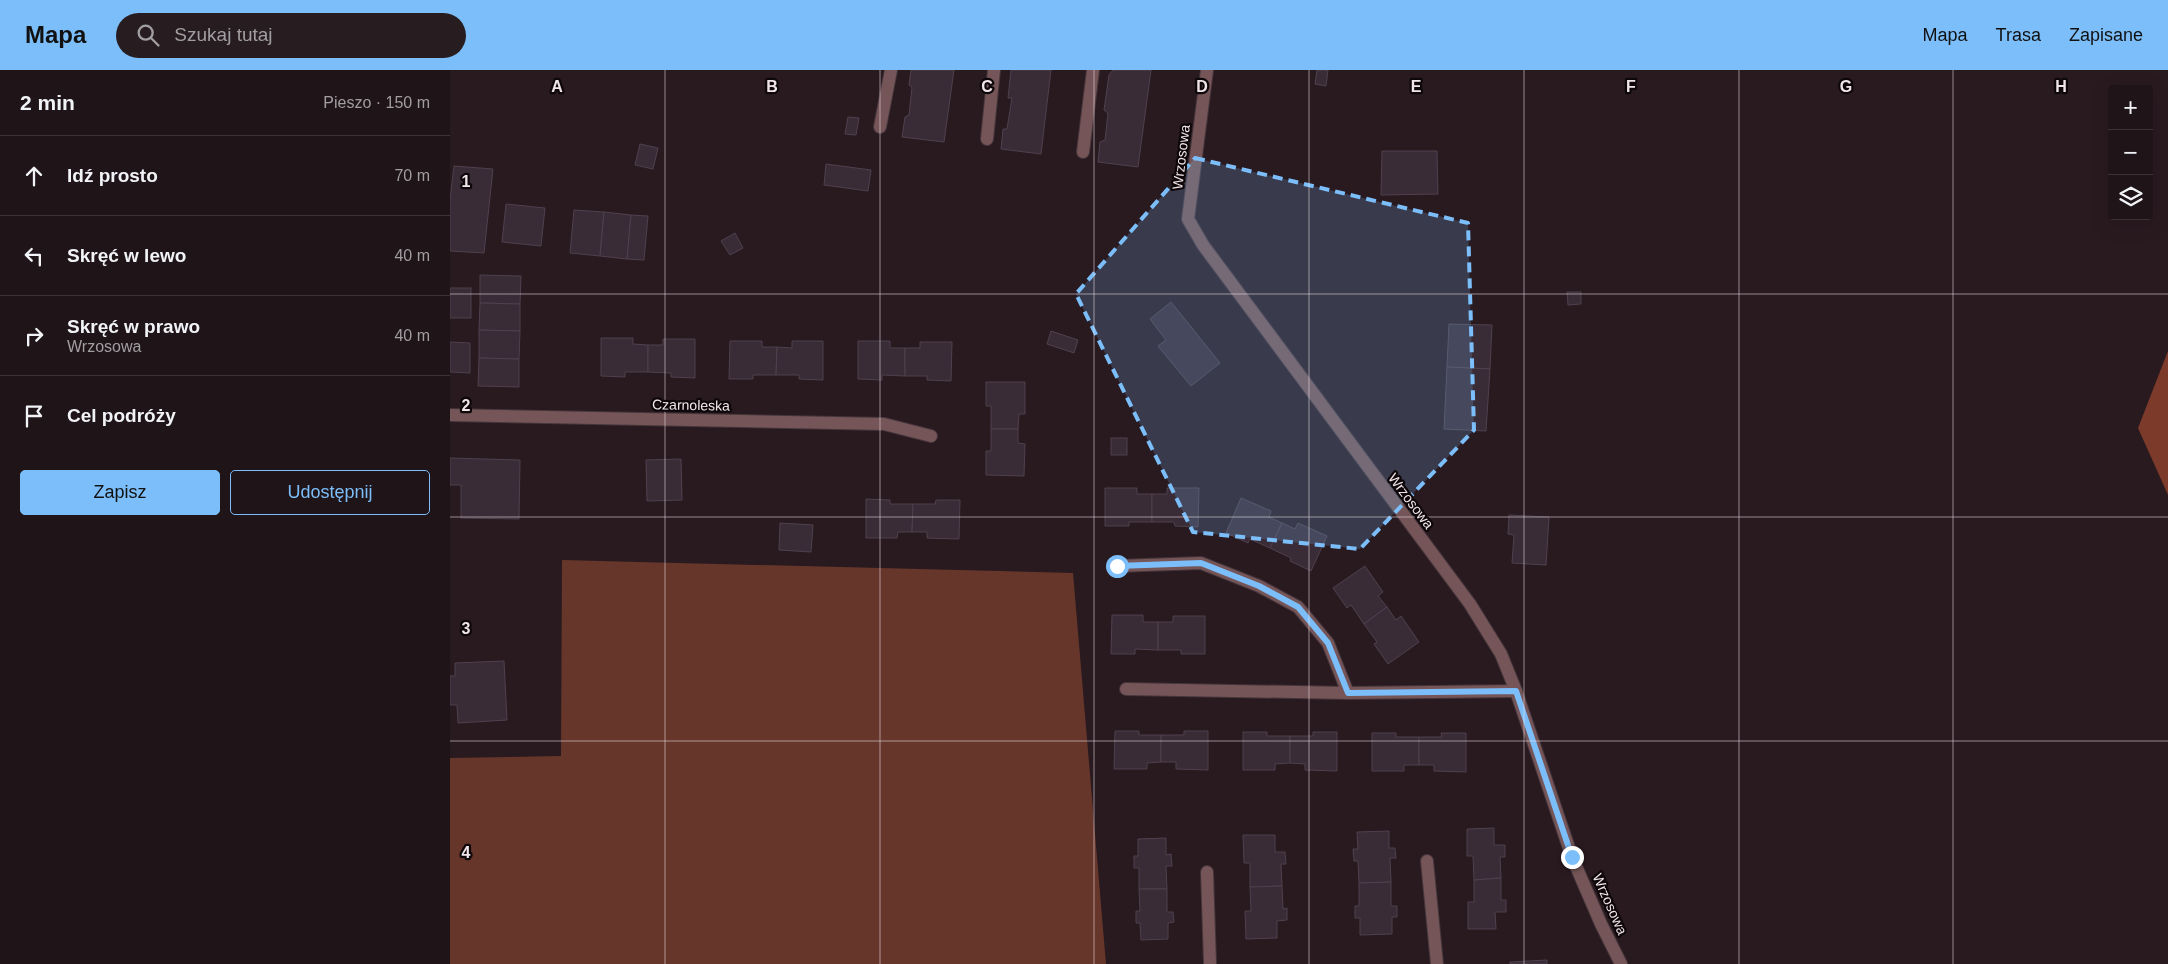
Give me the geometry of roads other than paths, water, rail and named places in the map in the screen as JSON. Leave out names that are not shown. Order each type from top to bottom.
[{"type":"street","points":[[880,128],[891,70]]},
{"type":"street","points":[[987,139],[994,70]]},
{"type":"street","points":[[1083,152],[1093,70]]},
{"type":"street","name":"Wrzosowa","points":[[1207,70],[1188,219],[1203,245],[1470,604],[1501,654],[1516,691],[1572,857],[1621,964]]},
{"type":"street","name":"Czarnoleska","points":[[450,415],[884,424],[931,436]]},
{"type":"street","points":[[1117,566],[1201,563],[1259,586],[1298,607],[1328,643],[1348,693]]},
{"type":"street","points":[[1126,689],[1348,693],[1516,691]]},
{"type":"street","points":[[1427,861],[1437,964]]},
{"type":"street","points":[[1207,872],[1210,964]]}]
